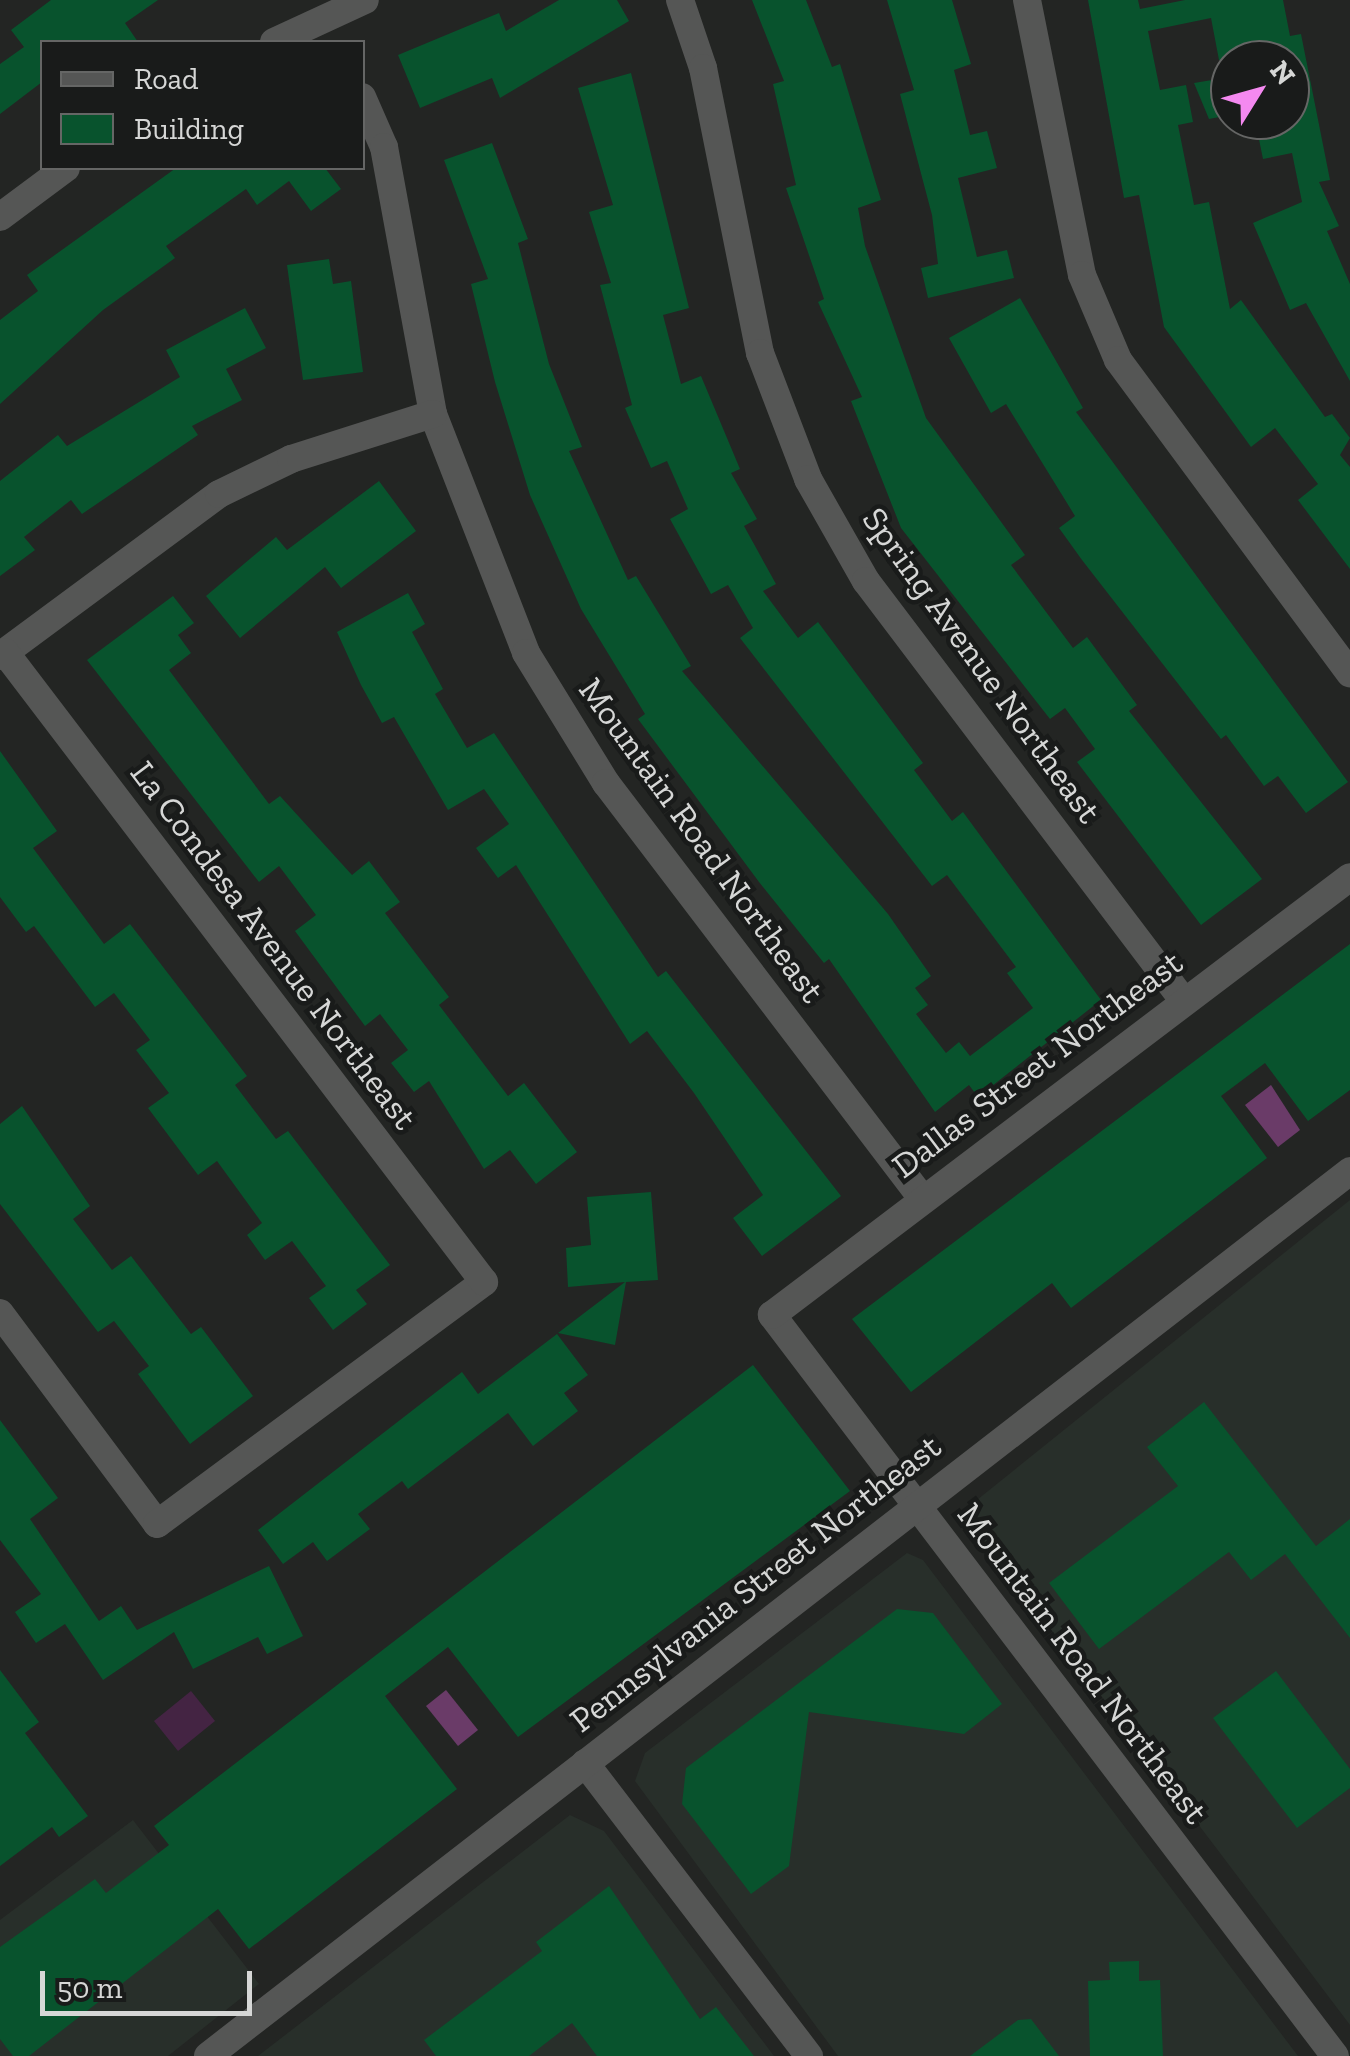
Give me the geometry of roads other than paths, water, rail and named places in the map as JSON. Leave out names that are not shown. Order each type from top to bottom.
[{"type":"street","points":[[285,40],[318,34],[365,0]]},
{"type":"street","name":"Spring Avenue Northeast","points":[[680,0],[703,68],[760,352],[808,479],[866,581],[1183,1000]]},
{"type":"street","points":[[1026,0],[1082,275],[1112,347],[1350,673]]},
{"type":"street","name":"Mountain Road Northeast","points":[[365,103],[384,147],[433,414],[496,590],[562,717],[921,1198]]},
{"type":"street","points":[[0,217],[63,170]]},
{"type":"street","points":[[3,654],[219,494],[291,459],[433,414]]},
{"type":"street","name":"La Condesa Avenue Northeast","points":[[0,1313],[157,1524],[484,1282],[3,654]]},
{"type":"street","name":"Dallas Street Northeast","points":[[772,1314],[1350,877]]},
{"type":"street","name":"Pennsylvania Street Northeast","points":[[208,2056],[1350,1171]]},
{"type":"street","name":"Mountain Road Northeast","points":[[772,1314],[1335,2056]]},
{"type":"street","points":[[585,1763],[809,2056]]}]
